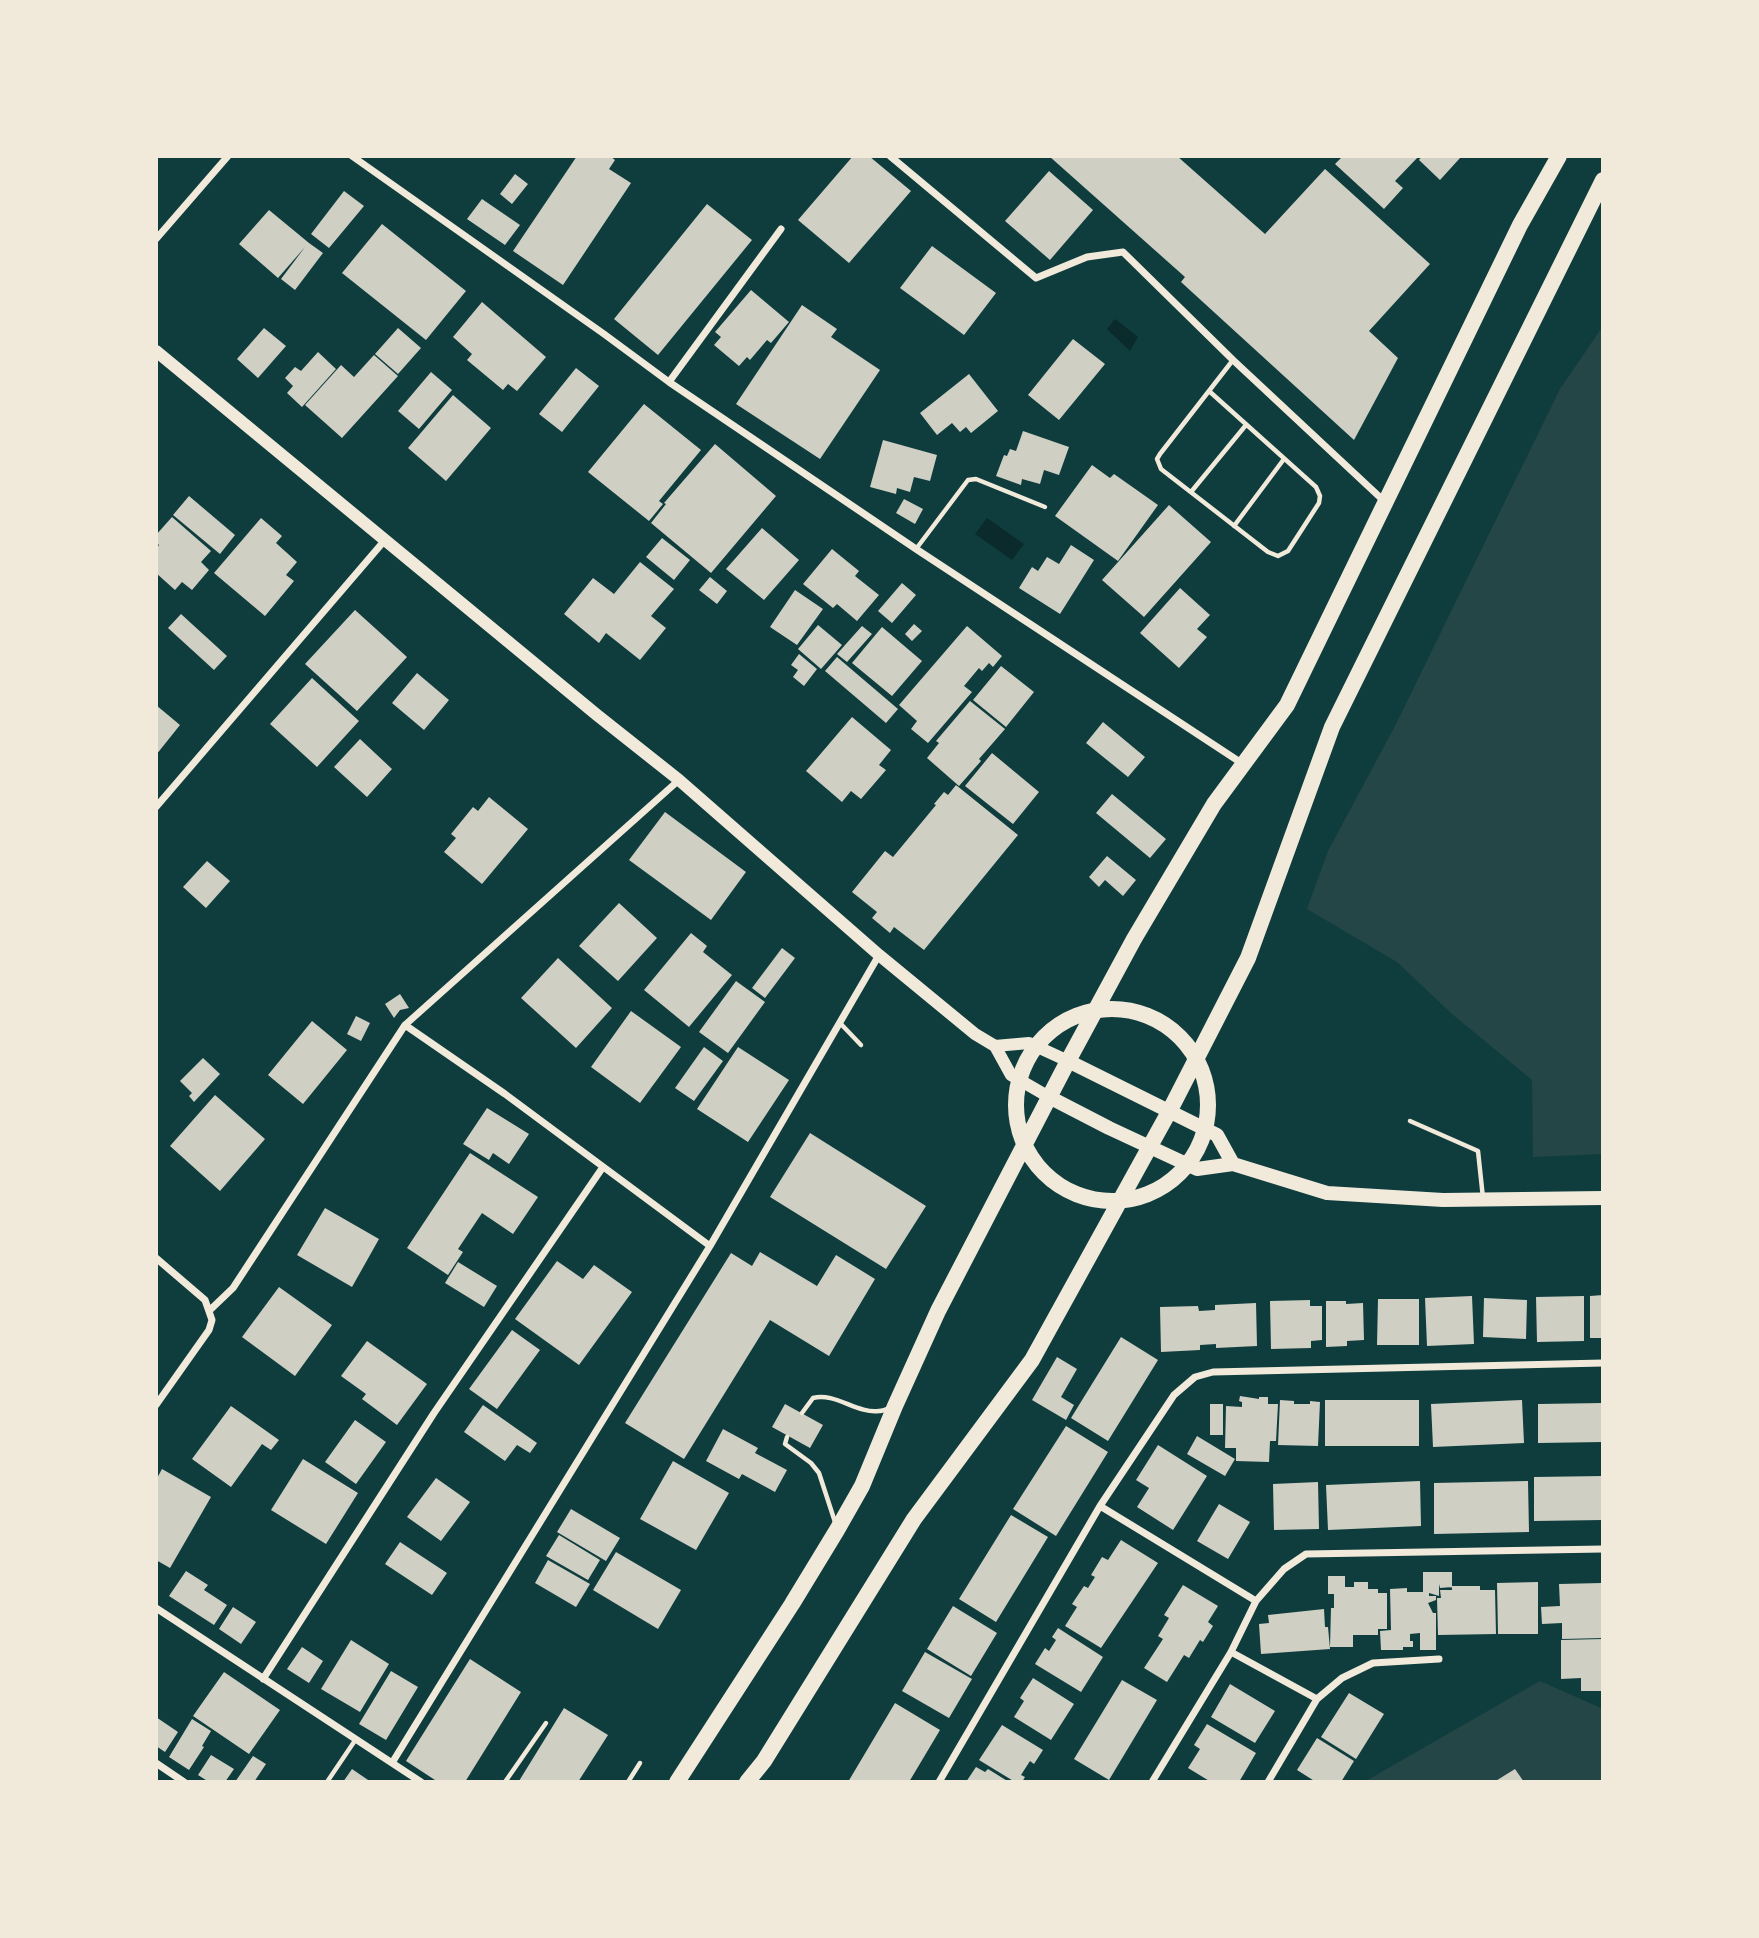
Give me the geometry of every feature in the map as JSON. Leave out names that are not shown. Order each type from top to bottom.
[{"type":"main road","points":[[677,1782],[837,1530],[862,1486],[938,1311],[1134,939],[1213,804],[1287,705],[1520,225],[1559,156]]},
{"type":"main road","points":[[747,1782],[764,1761],[914,1519],[1032,1360],[1170,1110],[1248,958],[1332,727],[1603,180]]},
{"type":"main road","points":[[1096,1009],[1136,1012],[1170,1027],[1197,1057],[1208,1090],[1205,1129],[1200,1146],[1188,1165],[1176,1177],[1143,1197],[1119,1201],[1086,1199],[1060,1186],[1037,1167],[1019,1135],[1015,1099],[1019,1079],[1036,1046],[1065,1021],[1096,1009]]},
{"type":"main road","points":[[1068,1061],[1217,1135],[1233,1164]]},
{"type":"main road","points":[[1049,1097],[1197,1169],[1233,1164],[1327,1193],[1443,1200],[1603,1198]]},
{"type":"street","points":[[156,239],[228,156]]},
{"type":"street","points":[[352,156],[669,382],[916,549],[1244,764]]},
{"type":"street","points":[[890,156],[1036,278],[1087,257],[1123,252],[1233,360],[1386,502]]},
{"type":"street","points":[[669,382],[781,229]]},
{"type":"street","points":[[156,351],[586,707],[679,780],[879,956],[975,1034],[995,1046],[1012,1074],[1049,1097]]},
{"type":"street","points":[[156,807],[385,540]]},
{"type":"street","points":[[209,1310],[233,1289],[405,1025],[679,780]]},
{"type":"street","points":[[392,1763],[710,1245],[879,956]]},
{"type":"street","points":[[405,1025],[505,1094],[710,1245]]},
{"type":"street","points":[[995,1046],[1029,1043],[1068,1061]]},
{"type":"street","points":[[263,1679],[434,1413],[603,1167]]},
{"type":"street","points":[[156,1258],[205,1300],[212,1320],[209,1331],[156,1405]]},
{"type":"street","points":[[939,1782],[1100,1506],[1174,1395],[1195,1377],[1213,1372],[1603,1363]]},
{"type":"street","points":[[1100,1506],[1256,1601]]},
{"type":"street","points":[[1152,1782],[1231,1652],[1256,1601],[1284,1569],[1306,1554],[1603,1549]]},
{"type":"street","points":[[156,1608],[421,1782]]},
{"type":"street","points":[[1231,1652],[1317,1699]]},
{"type":"street","points":[[1268,1782],[1317,1699],[1342,1678],[1373,1663],[1438,1659]]},
{"type":"street","points":[[156,1763],[184,1782]]},
{"type":"lane","points":[[1209,391],[1315,487],[1320,496],[1319,503],[1288,551],[1278,556],[1268,552],[1161,469],[1157,460],[1209,391],[1233,360]]},
{"type":"lane","points":[[1191,492],[1246,425]]},
{"type":"lane","points":[[1234,526],[1284,459]]},
{"type":"lane","points":[[916,549],[968,480],[976,479],[1045,507]]},
{"type":"lane","points":[[839,1022],[861,1045]]},
{"type":"lane","points":[[1410,1121],[1478,1151],[1483,1199]]},
{"type":"lane","points":[[802,1413],[813,1398],[819,1396],[878,1412],[895,1406]]},
{"type":"lane","points":[[787,1437],[785,1444],[811,1463],[818,1473],[837,1530]]},
{"type":"lane","points":[[505,1782],[546,1723]]},
{"type":"lane","points":[[327,1782],[356,1740]]},
{"type":"lane","points":[[628,1782],[640,1763]]},
{"type":"shaded area","points":[[1115,319],[1138,337],[1130,351],[1107,329]]},
{"type":"shaded area","points":[[1603,326],[1603,1154],[1533,1157],[1532,1080],[1452,1014],[1397,962],[1307,909],[1328,851],[1395,726],[1560,389]]},
{"type":"shaded area","points":[[987,518],[1024,544],[1012,560],[975,534]]},
{"type":"shaded area","points":[[1540,1681],[1603,1709],[1603,1782],[1364,1782]]},
{"type":"building","points":[[577,156],[610,156],[615,160],[609,169],[631,183],[563,285],[513,251]]},
{"type":"building","points":[[853,156],[869,156],[911,191],[849,263],[798,220]]},
{"type":"building","points":[[1049,156],[1177,156],[1265,234],[1325,169],[1430,264],[1369,331],[1398,358],[1354,440],[1181,282],[1185,277]]},
{"type":"building","points":[[1343,156],[1419,156],[1395,181],[1403,188],[1384,209],[1335,164]]},
{"type":"building","points":[[1422,156],[1460,158],[1440,180],[1419,160]]},
{"type":"building","points":[[1049,171],[1093,210],[1050,260],[1005,221]]},
{"type":"building","points":[[515,174],[528,184],[512,204],[500,194]]},
{"type":"building","points":[[344,191],[364,206],[329,248],[311,234]]},
{"type":"building","points":[[482,199],[520,225],[505,245],[467,219]]},
{"type":"building","points":[[707,204],[752,240],[658,355],[614,319]]},
{"type":"building","points":[[269,210],[323,253],[295,290],[281,279],[305,247],[278,278],[239,244]]},
{"type":"building","points":[[382,224],[466,291],[426,340],[342,273]]},
{"type":"building","points":[[932,246],[996,293],[964,335],[900,288]]},
{"type":"building","points":[[751,290],[789,322],[771,343],[767,340],[750,360],[747,357],[739,366],[714,345],[721,337],[715,332]]},
{"type":"building","points":[[482,302],[546,357],[517,391],[508,384],[503,390],[467,360],[472,354],[453,337]]},
{"type":"building","points":[[802,305],[837,329],[831,337],[880,370],[820,459],[736,404]]},
{"type":"building","points":[[264,328],[286,346],[258,378],[237,359]]},
{"type":"building","points":[[398,328],[421,348],[398,374],[375,354]]},
{"type":"building","points":[[1073,339],[1105,364],[1059,420],[1028,395]]},
{"type":"building","points":[[318,352],[336,369],[302,407],[287,393],[293,386],[285,378],[295,367],[301,371]]},
{"type":"building","points":[[374,355],[398,376],[342,438],[305,405],[341,365],[354,377]]},
{"type":"building","points":[[576,368],[599,386],[562,432],[539,414]]},
{"type":"building","points":[[431,372],[452,390],[419,429],[398,411]]},
{"type":"building","points":[[969,374],[998,411],[971,433],[966,427],[960,432],[952,423],[937,435],[920,413]]},
{"type":"building","points":[[453,395],[491,428],[446,481],[408,448]]},
{"type":"building","points":[[644,404],[701,450],[659,501],[663,504],[649,521],[588,472]]},
{"type":"building","points":[[1023,431],[1069,447],[1059,475],[1044,470],[1040,484],[1022,479],[1021,485],[996,476],[1004,455],[1007,456],[1010,449],[1016,451]]},
{"type":"building","points":[[883,440],[937,455],[930,481],[914,477],[910,492],[897,488],[896,494],[870,487]]},
{"type":"building","points":[[715,444],[776,496],[711,573],[651,523],[666,504],[664,503]]},
{"type":"building","points":[[1092,465],[1110,478],[1114,474],[1158,505],[1118,561],[1055,516]]},
{"type":"building","points":[[189,496],[235,535],[220,554],[173,515]]},
{"type":"building","points":[[904,499],[923,509],[915,524],[896,513]]},
{"type":"building","points":[[1169,505],[1211,542],[1144,617],[1102,580]]},
{"type":"building","points":[[172,517],[211,551],[201,562],[209,570],[192,590],[182,582],[175,590],[156,573],[156,549],[159,545],[156,535]]},
{"type":"building","points":[[261,518],[282,536],[276,543],[297,562],[286,575],[294,581],[265,616],[214,573]]},
{"type":"building","points":[[762,528],[799,560],[764,600],[726,569]]},
{"type":"building","points":[[662,538],[690,560],[674,580],[646,557]]},
{"type":"building","points":[[1071,545],[1094,560],[1060,614],[1019,588],[1032,567],[1038,571],[1047,557],[1059,564]]},
{"type":"building","points":[[832,549],[859,571],[855,576],[879,595],[857,621],[837,604],[833,608],[803,584]]},
{"type":"building","points":[[640,562],[674,589],[651,616],[666,628],[640,660],[606,633],[599,643],[564,614],[593,578],[614,594]]},
{"type":"building","points":[[710,577],[727,591],[717,604],[699,590]]},
{"type":"building","points":[[902,583],[916,595],[892,623],[878,611]]},
{"type":"building","points":[[1180,588],[1210,615],[1197,629],[1207,637],[1179,668],[1140,633]]},
{"type":"building","points":[[795,590],[823,609],[797,645],[770,627]]},
{"type":"building","points":[[355,610],[407,657],[357,711],[305,664]]},
{"type":"building","points":[[181,614],[227,656],[214,670],[168,628]]},
{"type":"building","points":[[914,624],[922,631],[912,641],[905,634]]},
{"type":"building","points":[[818,625],[842,645],[821,669],[798,649]]},
{"type":"building","points":[[862,626],[872,634],[847,662],[837,654]]},
{"type":"building","points":[[967,626],[1002,656],[993,667],[989,663],[982,671],[979,668],[964,686],[972,692],[928,743],[911,729],[917,721],[899,705]]},
{"type":"building","points":[[882,627],[922,661],[892,696],[852,663]]},
{"type":"building","points":[[799,654],[817,669],[804,686],[793,677],[798,670],[791,665]]},
{"type":"building","points":[[837,657],[898,709],[886,723],[825,671]]},
{"type":"building","points":[[1001,666],[1034,692],[1006,727],[973,700]]},
{"type":"building","points":[[417,673],[449,700],[424,730],[392,703]]},
{"type":"building","points":[[312,678],[359,721],[317,767],[270,724]]},
{"type":"building","points":[[970,701],[1005,729],[959,786],[927,758],[939,743],[936,741]]},
{"type":"building","points":[[156,705],[180,725],[156,755]]},
{"type":"building","points":[[852,717],[891,750],[879,765],[886,770],[861,799],[851,791],[842,802],[806,771]]},
{"type":"building","points":[[1103,722],[1145,757],[1128,777],[1086,743]]},
{"type":"building","points":[[360,739],[392,769],[367,797],[334,767]]},
{"type":"building","points":[[992,753],[1039,792],[1013,824],[965,786]]},
{"type":"building","points":[[956,785],[1018,835],[924,950],[894,927],[890,933],[872,918],[877,912],[852,892],[885,851],[893,857],[944,792],[948,795]]},
{"type":"building","points":[[1112,794],[1166,839],[1150,858],[1096,813]]},
{"type":"building","points":[[489,797],[528,829],[482,884],[444,852],[456,838],[451,834],[473,807],[478,811]]},
{"type":"building","points":[[665,812],[746,872],[711,920],[629,860]]},
{"type":"building","points":[[1107,856],[1136,880],[1123,896],[1105,880],[1099,887],[1089,877]]},
{"type":"building","points":[[207,861],[230,881],[206,908],[183,887]]},
{"type":"building","points":[[619,903],[657,938],[618,981],[579,946]]},
{"type":"building","points":[[691,933],[707,946],[703,952],[732,975],[689,1027],[644,990]]},
{"type":"building","points":[[782,948],[795,958],[765,998],[752,988]]},
{"type":"building","points":[[558,958],[612,1008],[576,1048],[521,998]]},
{"type":"building","points":[[736,981],[765,1002],[728,1053],[699,1032]]},
{"type":"building","points":[[400,994],[409,1008],[400,1010],[394,1018],[385,1004]]},
{"type":"building","points":[[631,1011],[681,1047],[640,1103],[591,1067]]},
{"type":"building","points":[[356,1016],[370,1023],[361,1041],[347,1034]]},
{"type":"building","points":[[312,1021],[347,1050],[303,1104],[268,1075]]},
{"type":"building","points":[[704,1047],[723,1061],[694,1101],[675,1088]]},
{"type":"building","points":[[738,1047],[789,1080],[748,1142],[697,1109]]},
{"type":"building","points":[[203,1058],[220,1074],[194,1102],[189,1096],[192,1093],[180,1081]]},
{"type":"building","points":[[215,1095],[265,1139],[220,1191],[170,1146]]},
{"type":"building","points":[[487,1108],[529,1134],[509,1164],[493,1153],[489,1160],[463,1144]]},
{"type":"building","points":[[810,1133],[926,1206],[886,1269],[770,1197]]},
{"type":"building","points":[[470,1153],[538,1197],[513,1234],[482,1213],[458,1249],[463,1252],[448,1275],[407,1248]]},
{"type":"building","points":[[325,1208],[379,1239],[352,1287],[297,1255]]},
{"type":"building","points":[[760,1252],[817,1286],[836,1255],[875,1279],[829,1356],[770,1320],[684,1459],[625,1423],[731,1253],[752,1266]]},
{"type":"building","points":[[557,1261],[583,1279],[594,1265],[632,1292],[579,1365],[515,1319]]},
{"type":"building","points":[[458,1262],[497,1286],[484,1307],[445,1283]]},
{"type":"building","points":[[279,1287],[332,1325],[295,1376],[242,1337]]},
{"type":"building","points":[[1603,1295],[1603,1338],[1590,1338],[1590,1296]]},
{"type":"building","points":[[1472,1296],[1474,1344],[1427,1346],[1425,1298]]},
{"type":"building","points":[[1584,1296],[1584,1341],[1537,1342],[1536,1297]]},
{"type":"building","points":[[1484,1298],[1527,1300],[1526,1339],[1483,1337]]},
{"type":"building","points":[[1378,1299],[1419,1299],[1419,1345],[1377,1345]]},
{"type":"building","points":[[1310,1300],[1310,1306],[1322,1306],[1322,1340],[1311,1341],[1311,1348],[1271,1349],[1270,1301]]},
{"type":"building","points":[[1326,1301],[1363,1303],[1364,1340],[1347,1341],[1347,1346],[1326,1347]]},
{"type":"building","points":[[1256,1303],[1257,1346],[1216,1348],[1216,1344],[1200,1345],[1200,1350],[1161,1352],[1160,1307],[1198,1306],[1199,1311],[1215,1310],[1215,1305]]},
{"type":"building","points":[[512,1330],[540,1350],[497,1409],[469,1389]]},
{"type":"building","points":[[1121,1337],[1158,1360],[1108,1441],[1071,1418]]},
{"type":"building","points":[[367,1341],[427,1384],[397,1425],[362,1399],[366,1394],[341,1376]]},
{"type":"building","points":[[1057,1357],[1077,1369],[1061,1397],[1074,1405],[1066,1420],[1032,1400]]},
{"type":"building","points":[[1240,1396],[1259,1399],[1268,1397],[1268,1404],[1278,1404],[1276,1441],[1270,1441],[1269,1462],[1236,1461],[1236,1448],[1225,1448],[1226,1406],[1242,1407]]},
{"type":"building","points":[[1280,1400],[1294,1401],[1294,1404],[1320,1402],[1318,1446],[1278,1445]]},
{"type":"building","points":[[1325,1400],[1419,1400],[1419,1446],[1325,1446]]},
{"type":"building","points":[[1522,1400],[1524,1443],[1433,1447],[1431,1404]]},
{"type":"building","points":[[1603,1403],[1603,1442],[1538,1443],[1538,1404]]},
{"type":"building","points":[[785,1404],[823,1425],[810,1448],[772,1427]]},
{"type":"building","points":[[1210,1404],[1223,1404],[1223,1435],[1210,1435]]},
{"type":"building","points":[[483,1405],[537,1443],[530,1453],[517,1445],[505,1461],[464,1432]]},
{"type":"building","points":[[231,1406],[279,1440],[271,1450],[262,1444],[231,1487],[192,1459]]},
{"type":"building","points":[[355,1420],[386,1442],[356,1484],[325,1462]]},
{"type":"building","points":[[1066,1426],[1108,1452],[1056,1536],[1013,1509]]},
{"type":"building","points":[[723,1429],[758,1448],[755,1453],[787,1470],[775,1492],[742,1474],[739,1479],[706,1461]]},
{"type":"building","points":[[1197,1436],[1235,1459],[1225,1476],[1187,1454]]},
{"type":"building","points":[[1158,1445],[1207,1476],[1173,1530],[1137,1507],[1149,1488],[1136,1480]]},
{"type":"building","points":[[303,1459],[358,1493],[326,1544],[271,1510]]},
{"type":"building","points":[[673,1461],[729,1493],[696,1550],[640,1519]]},
{"type":"building","points":[[162,1469],[211,1497],[170,1568],[156,1560],[156,1480]]},
{"type":"building","points":[[1603,1476],[1603,1520],[1534,1521],[1534,1477]]},
{"type":"building","points":[[436,1478],[470,1502],[441,1541],[407,1517]]},
{"type":"building","points":[[1420,1481],[1421,1526],[1328,1530],[1326,1485]]},
{"type":"building","points":[[1528,1481],[1529,1532],[1434,1534],[1434,1483]]},
{"type":"building","points":[[1318,1482],[1319,1529],[1274,1530],[1273,1484]]},
{"type":"building","points":[[1219,1504],[1250,1522],[1228,1559],[1197,1541]]},
{"type":"building","points":[[571,1509],[620,1538],[606,1561],[557,1532]]},
{"type":"building","points":[[1011,1515],[1048,1537],[996,1622],[959,1599]]},
{"type":"building","points":[[559,1535],[600,1560],[588,1580],[546,1556]]},
{"type":"building","points":[[1121,1540],[1158,1563],[1101,1648],[1065,1626],[1077,1607],[1072,1604],[1084,1586],[1088,1588],[1095,1577],[1091,1575],[1102,1557],[1108,1560]]},
{"type":"building","points":[[400,1542],[447,1573],[432,1595],[385,1564]]},
{"type":"building","points":[[616,1552],[681,1590],[658,1629],[593,1590]]},
{"type":"building","points":[[548,1560],[590,1584],[576,1607],[535,1583]]},
{"type":"building","points":[[186,1571],[208,1585],[204,1590],[227,1605],[214,1625],[169,1596]]},
{"type":"building","points":[[1423,1572],[1452,1572],[1452,1587],[1440,1588],[1439,1584],[1439,1596],[1429,1593],[1429,1596],[1436,1596],[1436,1600],[1428,1603],[1433,1613],[1436,1613],[1436,1650],[1420,1650],[1420,1633],[1410,1634],[1413,1647],[1381,1650],[1380,1631],[1391,1630],[1390,1589],[1407,1588],[1407,1592],[1423,1592]]},
{"type":"building","points":[[1328,1576],[1345,1576],[1345,1587],[1354,1587],[1354,1582],[1368,1582],[1368,1589],[1387,1593],[1387,1629],[1378,1629],[1378,1635],[1353,1635],[1353,1647],[1330,1647],[1334,1594],[1328,1594]]},
{"type":"building","points":[[1538,1582],[1538,1634],[1498,1634],[1497,1583]]},
{"type":"building","points":[[1602,1583],[1603,1638],[1562,1639],[1562,1623],[1542,1624],[1541,1607],[1560,1606],[1559,1584]]},
{"type":"building","points":[[1183,1585],[1218,1606],[1208,1622],[1213,1626],[1203,1642],[1200,1640],[1189,1658],[1184,1655],[1167,1682],[1144,1668],[1163,1639],[1158,1636],[1169,1618],[1164,1615]]},
{"type":"building","points":[[1452,1586],[1480,1586],[1480,1590],[1495,1590],[1496,1634],[1438,1635],[1437,1598],[1441,1598],[1440,1590],[1452,1590]]},
{"type":"building","points":[[953,1606],[997,1633],[971,1676],[927,1649]]},
{"type":"building","points":[[233,1607],[256,1622],[241,1644],[219,1629]]},
{"type":"building","points":[[1324,1609],[1330,1649],[1261,1654],[1259,1624],[1269,1623],[1268,1615]]},
{"type":"building","points":[[1058,1628],[1103,1657],[1081,1692],[1035,1664],[1045,1648],[1049,1651],[1056,1640],[1052,1637]]},
{"type":"building","points":[[1603,1639],[1603,1691],[1581,1691],[1581,1678],[1561,1679],[1561,1640]]},
{"type":"building","points":[[351,1640],[389,1664],[360,1712],[321,1689]]},
{"type":"building","points":[[302,1647],[323,1661],[309,1683],[287,1669]]},
{"type":"building","points":[[925,1652],[972,1679],[949,1718],[902,1691]]},
{"type":"building","points":[[470,1659],[521,1692],[465,1782],[438,1782],[406,1761]]},
{"type":"building","points":[[391,1671],[418,1687],[386,1740],[359,1724]]},
{"type":"building","points":[[224,1672],[280,1710],[249,1754],[193,1716]]},
{"type":"building","points":[[1033,1678],[1074,1704],[1051,1740],[1014,1717],[1024,1701],[1020,1698]]},
{"type":"building","points":[[1122,1680],[1157,1700],[1109,1780],[1074,1759]]},
{"type":"building","points":[[1230,1684],[1275,1711],[1255,1743],[1211,1717]]},
{"type":"building","points":[[1349,1693],[1384,1714],[1356,1759],[1321,1737]]},
{"type":"building","points":[[895,1703],[940,1730],[909,1782],[848,1782]]},
{"type":"building","points":[[564,1708],[608,1735],[578,1782],[519,1781]]},
{"type":"building","points":[[156,1717],[178,1732],[165,1752],[156,1746]]},
{"type":"building","points":[[192,1719],[211,1731],[189,1770],[169,1757]]},
{"type":"building","points":[[1207,1724],[1256,1753],[1239,1782],[1211,1782],[1188,1768],[1200,1749],[1194,1745]]},
{"type":"building","points":[[1002,1725],[1043,1750],[1034,1764],[1030,1761],[1021,1775],[1025,1777],[1022,1782],[1015,1782],[979,1760]]},
{"type":"building","points":[[1317,1738],[1354,1761],[1341,1782],[1316,1782],[1297,1770]]},
{"type":"building","points":[[211,1755],[234,1769],[225,1782],[209,1782],[198,1775]]},
{"type":"building","points":[[253,1756],[266,1764],[254,1782],[235,1782]]},
{"type":"building","points":[[976,1767],[985,1772],[988,1769],[1009,1782],[966,1782]]},
{"type":"building","points":[[352,1769],[371,1782],[343,1782]]},
{"type":"building","points":[[1515,1769],[1524,1782],[1494,1782]]}]
